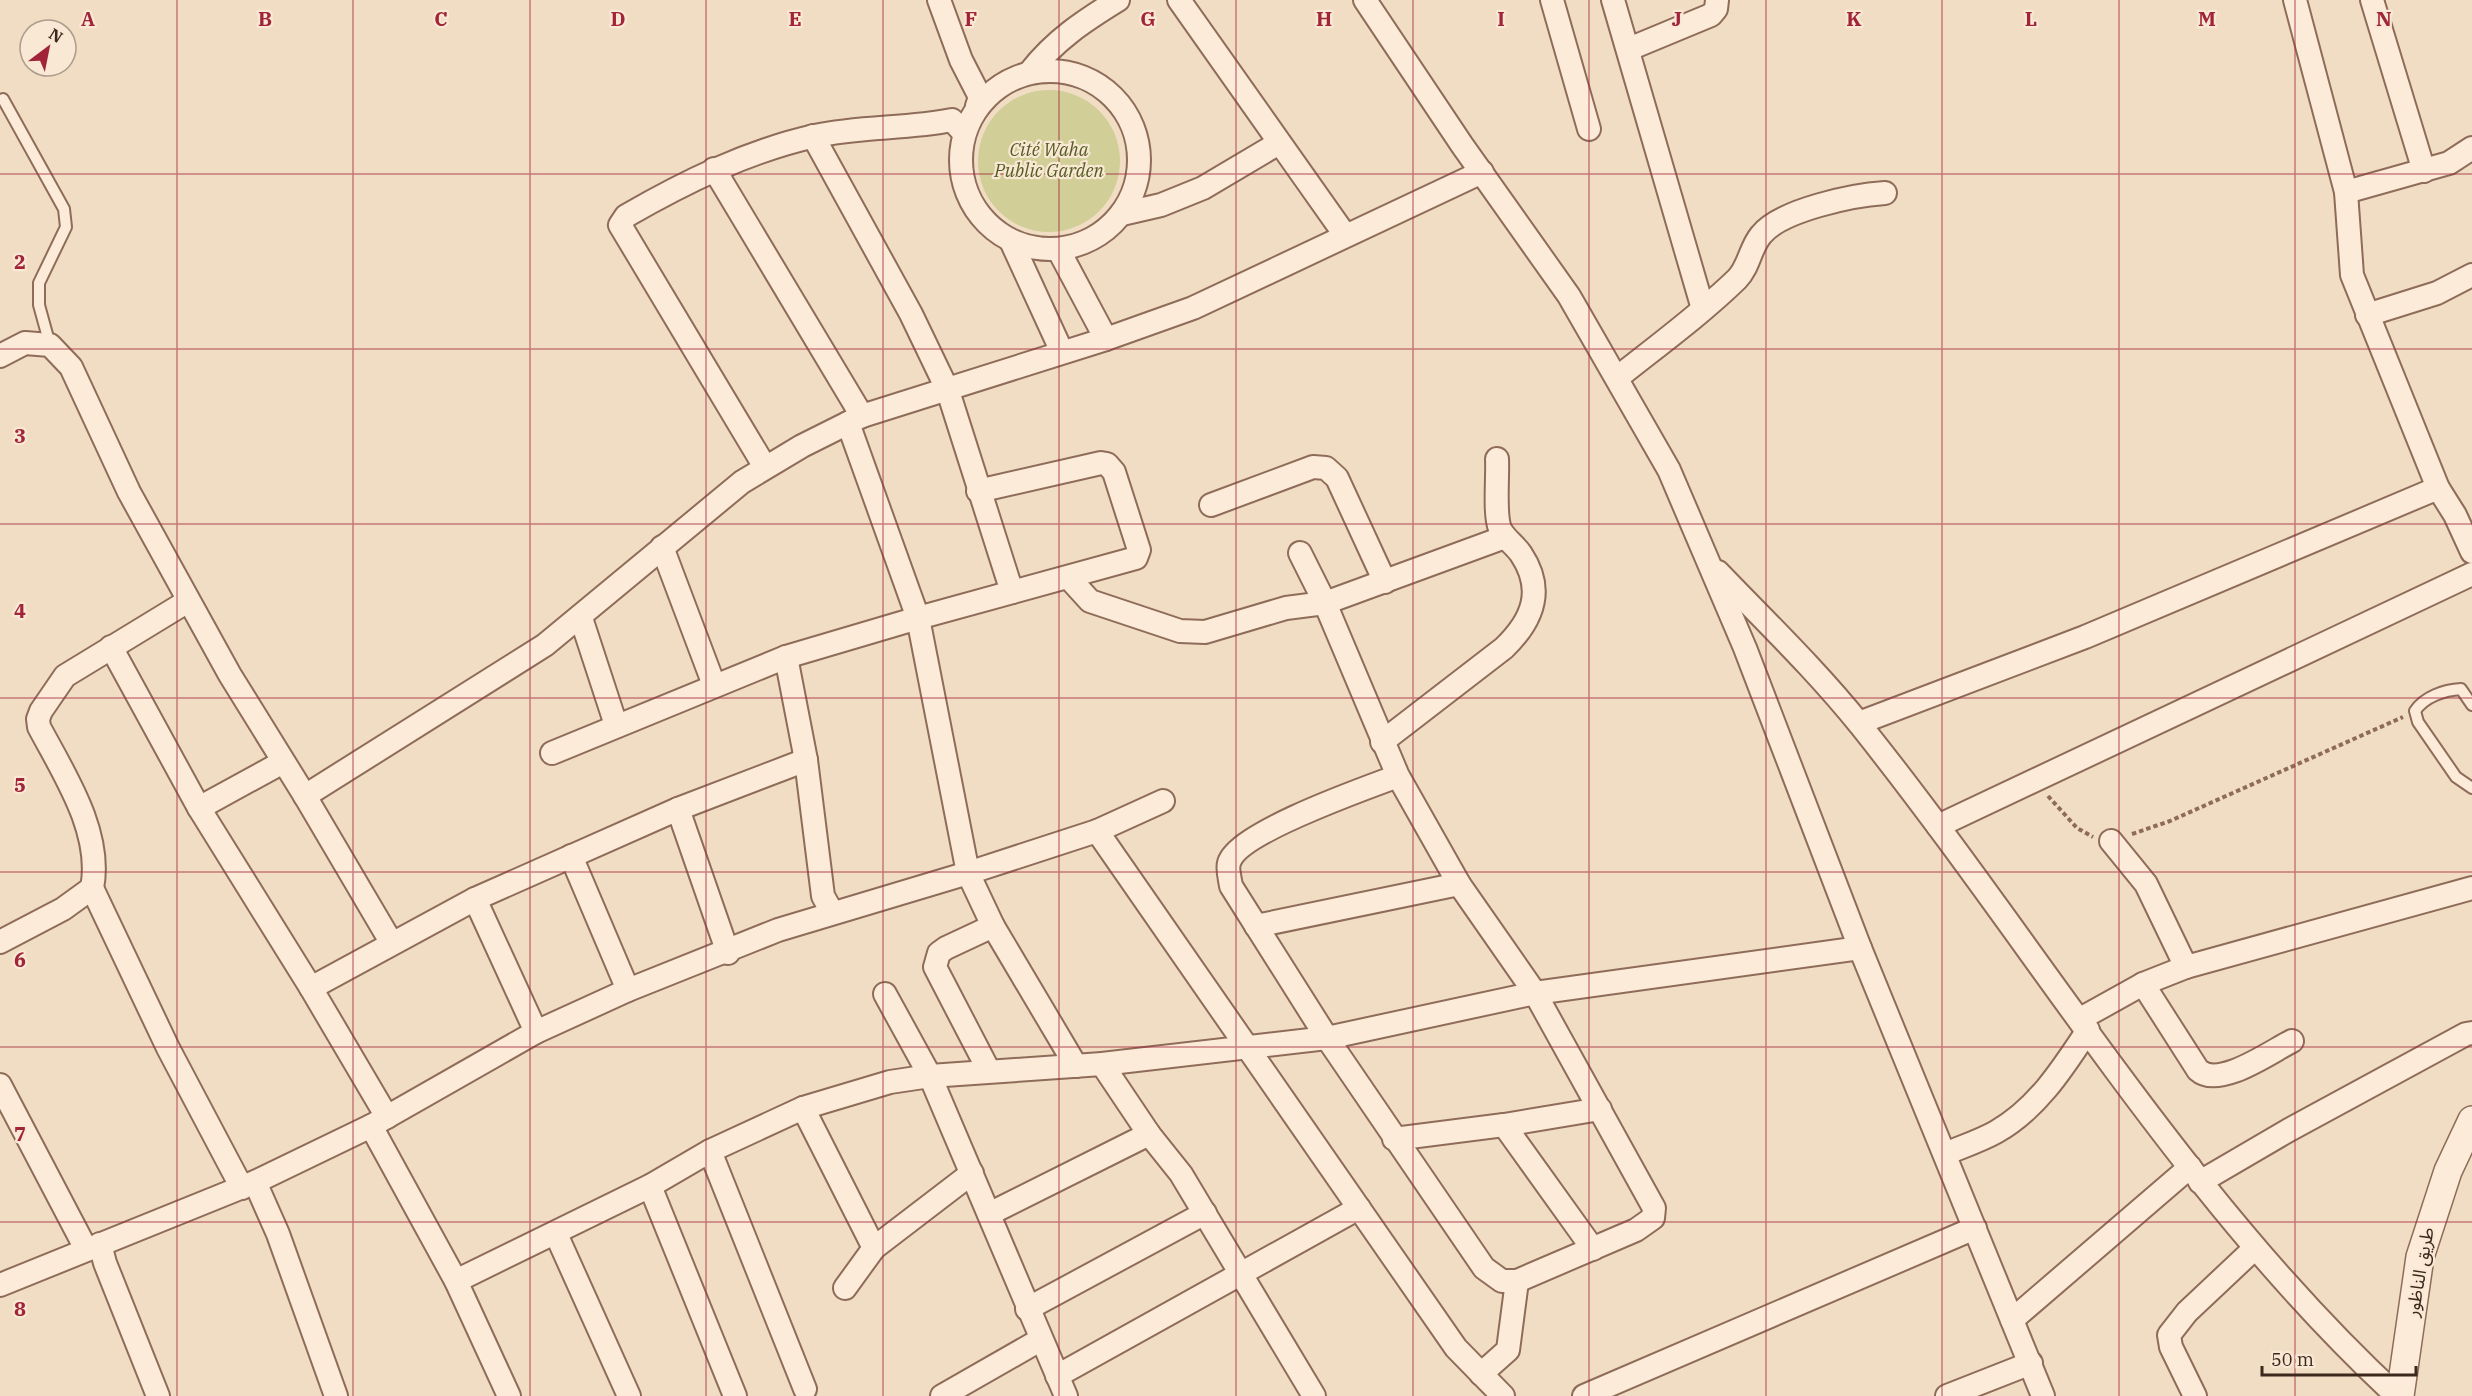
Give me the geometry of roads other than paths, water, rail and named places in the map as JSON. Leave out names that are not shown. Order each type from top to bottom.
[{"type":"street","points":[[939,0],[957,51],[980,97],[964,133],[960,159],[963,184],[974,207],[985,220],[1011,241],[1034,248],[1058,249],[1083,243],[1104,231],[1122,214],[1136,186],[1140,155],[1133,125],[1116,99],[1091,80],[1061,70],[1030,72],[1010,79],[992,91],[977,106]]},
{"type":"street","points":[[1030,72],[1052,45],[1082,22],[1118,0]]},
{"type":"street","points":[[1179,0],[1345,235]]},
{"type":"street","points":[[1365,0],[1569,296],[1669,470],[1745,648],[1860,948],[2043,1396]]},
{"type":"street","points":[[1552,0],[1589,129]]},
{"type":"street","points":[[1613,0],[1703,309]]},
{"type":"street","points":[[1629,49],[1710,15],[1716,9],[1717,0]]},
{"type":"street","points":[[2295,0],[2346,192],[2352,275],[2438,488],[2464,512],[2472,552]]},
{"type":"street","points":[[2372,0],[2424,171]]},
{"type":"street","points":[[765,467],[620,225],[626,216],[714,169],[813,136],[952,120],[964,133]]},
{"type":"street","points":[[813,136],[911,315],[948,391],[1012,592]]},
{"type":"street","points":[[1122,214],[1161,205],[1187,195],[1279,143]]},
{"type":"street","points":[[2346,192],[2449,163],[2472,148]]},
{"type":"street","points":[[714,169],[855,420],[918,618],[968,873],[993,926],[1076,1066]]},
{"type":"street","points":[[305,796],[537,650],[581,618],[699,516],[765,467],[855,420],[1106,339],[1193,308],[1482,172]]},
{"type":"street","points":[[1617,378],[1740,276],[1761,234],[1778,222],[1833,201],[1885,193]]},
{"type":"street","points":[[1011,241],[1062,352]]},
{"type":"street","points":[[1058,249],[1106,339]]},
{"type":"street","points":[[2367,315],[2437,293],[2472,276]]},
{"type":"street","points":[[0,356],[25,343],[50,345],[71,367],[129,492],[188,601],[391,942]]},
{"type":"street","points":[[1382,742],[1450,692],[1519,633],[1536,592],[1533,576],[1520,552],[1505,537],[1499,527],[1497,459]]},
{"type":"street","points":[[552,753],[786,657],[1012,592],[1130,562],[1136,558],[1139,550],[1114,472],[1107,464],[1101,463],[978,491]]},
{"type":"street","points":[[1211,505],[1313,467],[1326,468],[1337,478],[1385,582]]},
{"type":"street","points":[[1859,723],[2085,637],[2438,488]]},
{"type":"street","points":[[1069,578],[1090,602],[1193,633],[1205,632],[1286,608],[1325,603],[1505,537]]},
{"type":"street","points":[[662,547],[714,685]]},
{"type":"street","points":[[1300,553],[1325,603],[1398,776],[1459,884],[1535,993],[1653,1203],[1655,1213],[1648,1223],[1636,1230],[1517,1281],[1502,1281],[1484,1268],[1327,1038],[1231,886],[1228,863],[1240,846],[1279,824],[1398,776]]},
{"type":"street","points":[[1709,562],[1859,723],[1938,826],[2195,1175],[2254,1248],[2342,1345],[2398,1396]]},
{"type":"street","points":[[1938,826],[2036,782],[2472,574]]},
{"type":"street","points":[[188,601],[65,676],[46,702],[38,719],[39,728],[59,763],[86,827],[94,864],[92,888],[168,1048],[249,1185],[285,1252],[336,1396]]},
{"type":"street","points":[[581,618],[616,725]]},
{"type":"street","points":[[1745,648],[1774,631]]},
{"type":"street","points":[[111,647],[199,808],[311,988],[379,1122],[509,1396]]},
{"type":"street","points":[[786,657],[806,760],[824,896],[832,912]]},
{"type":"street","points":[[311,988],[391,942],[475,899],[678,809],[806,760]]},
{"type":"street","points":[[199,808],[283,762]]},
{"type":"street","points":[[0,1285],[249,1185],[379,1122],[536,1032],[628,990],[728,953],[778,930],[968,873],[1097,831],[1163,801]]},
{"type":"street","points":[[678,809],[728,953]]},
{"type":"street","points":[[1097,831],[1456,1348],[1503,1396]]},
{"type":"street","points":[[2111,840],[2146,885],[2186,967]]},
{"type":"street","points":[[571,856],[628,990]]},
{"type":"street","points":[[1256,926],[1459,884]]},
{"type":"street","points":[[0,942],[63,909],[92,888]]},
{"type":"street","points":[[1945,1154],[1996,1132],[2030,1107],[2057,1077],[2084,1024],[2144,984],[2186,967],[2472,888]]},
{"type":"street","points":[[475,899],[536,1032]]},
{"type":"street","points":[[989,1071],[935,968],[939,953],[993,926]]},
{"type":"street","points":[[456,1281],[650,1186],[710,1151],[803,1108],[890,1082],[930,1076],[1102,1064],[1327,1038],[1535,993],[1860,948]]},
{"type":"street","points":[[2144,984],[2198,1070],[2207,1076],[2226,1075],[2292,1041]]},
{"type":"street","points":[[885,994],[930,1076],[1061,1386],[1242,1272],[1359,1208]]},
{"type":"street","points":[[2012,1320],[2195,1175],[2289,1130],[2466,1034],[2472,1033]]},
{"type":"street","points":[[1102,1064],[1149,1134],[1181,1174],[1242,1272],[1314,1396]]},
{"type":"street","points":[[0,1085],[105,1263],[158,1396]]},
{"type":"street","points":[[803,1108],[874,1248]]},
{"type":"street","points":[[1394,1139],[1504,1125],[1600,1109]]},
{"type":"street","name":"طريق الناظور","points":[[2398,1396],[2420,1257],[2448,1171],[2472,1120]]},
{"type":"street","points":[[1504,1125],[1593,1249]]},
{"type":"street","points":[[989,1214],[1149,1134]]},
{"type":"street","points":[[710,1151],[805,1389]]},
{"type":"street","points":[[845,1288],[874,1248],[972,1173]]},
{"type":"street","points":[[650,1186],[735,1396]]},
{"type":"street","points":[[1027,1309],[1205,1213]]},
{"type":"street","points":[[1584,1396],[1976,1228]]},
{"type":"street","points":[[556,1234],[629,1396]]},
{"type":"street","points":[[2195,1396],[2170,1347],[2169,1335],[2187,1312],[2254,1248]]},
{"type":"street","points":[[1481,1374],[1508,1350],[1517,1281]]},
{"type":"street","points":[[942,1396],[1040,1340]]},
{"type":"street","points":[[1947,1396],[2031,1363]]},
{"type":"lane","points":[[3,99],[64,209],[66,226],[39,283],[39,304],[50,345]]},
{"type":"lane","points":[[2472,705],[2461,689],[2451,690],[2421,702],[2415,711],[2418,722],[2456,777],[2472,788]]},
{"type":"park label","name":"Cité Waha Public Garden","points":[[1049,160]]}]
